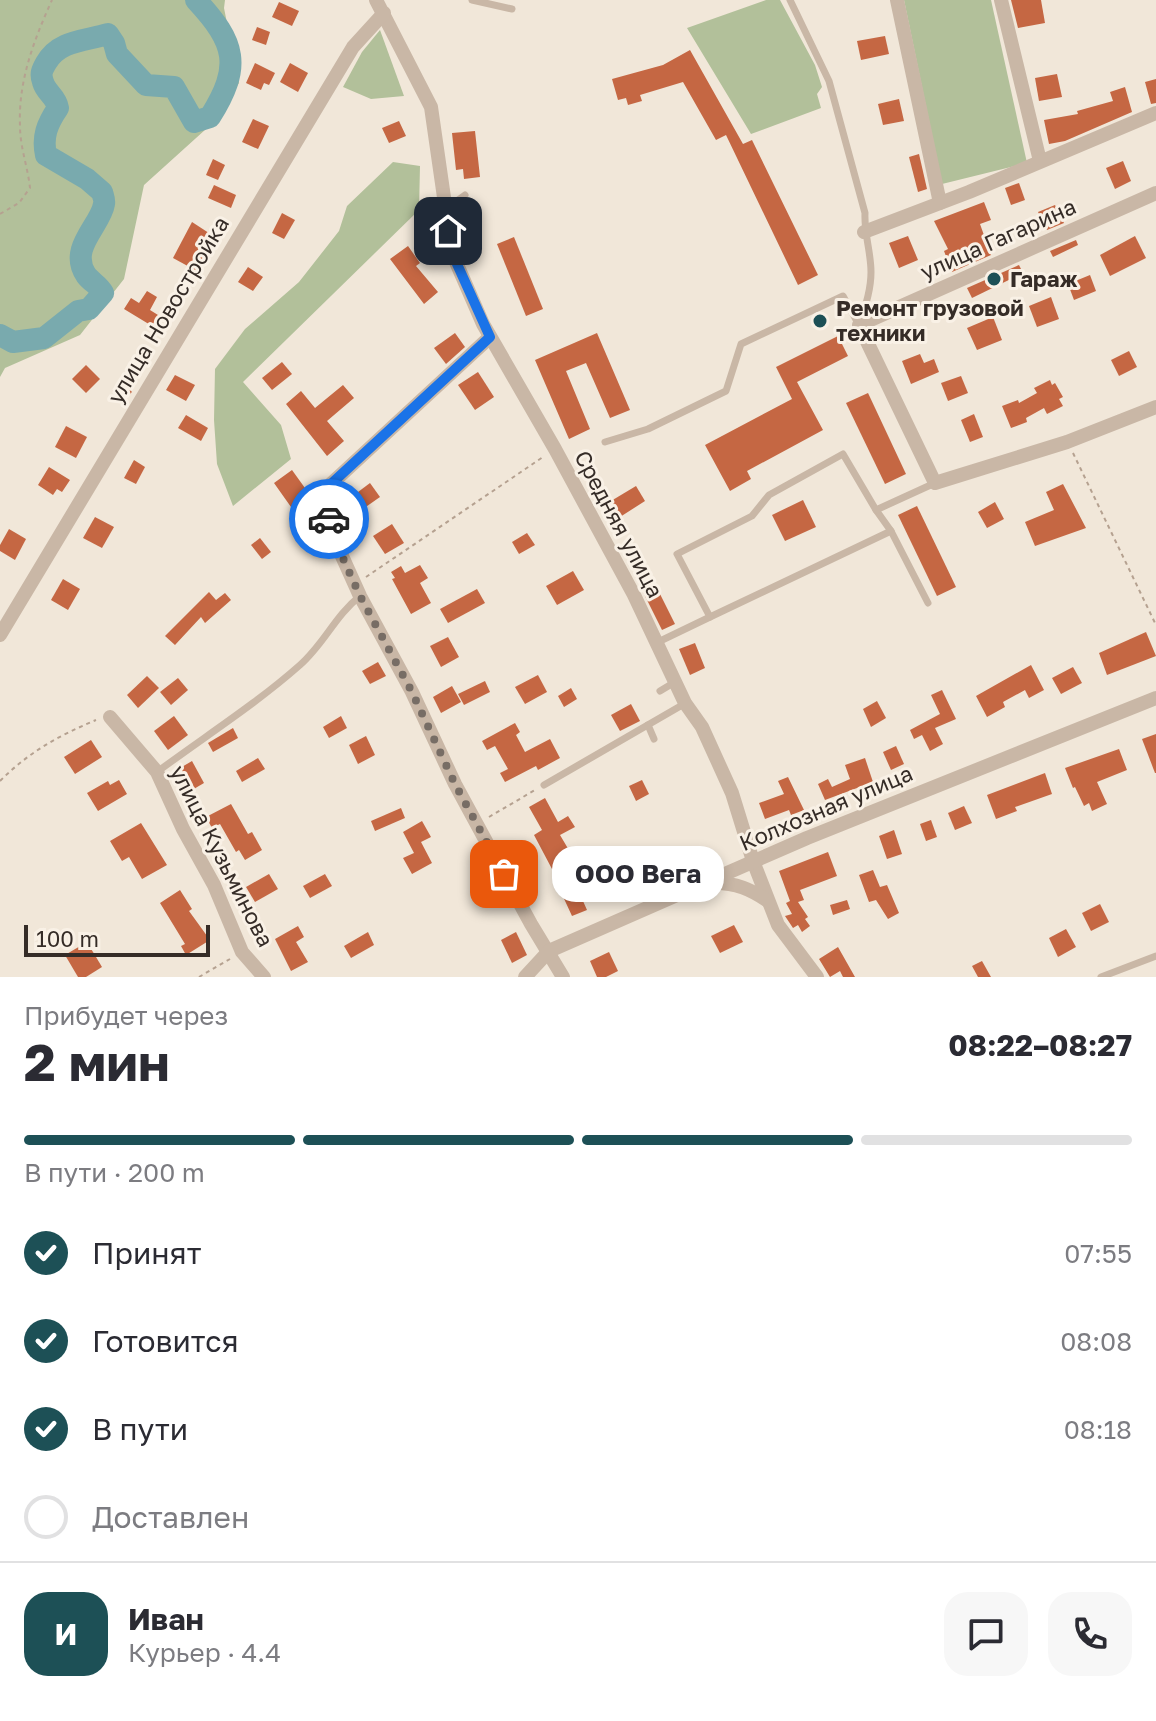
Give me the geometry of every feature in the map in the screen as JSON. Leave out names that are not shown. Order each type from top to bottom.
[{"type":"street","points":[[897,0],[940,203]]},
{"type":"street","points":[[1001,0],[1040,161]]},
{"type":"street","name":"Средняя улица","points":[[380,7],[431,107],[452,253],[490,337],[555,449],[685,703],[702,727],[732,793],[753,861],[778,925],[817,977]]},
{"type":"street","name":"улица Новостройка","points":[[0,635],[380,7]]},
{"type":"street","points":[[864,232],[1156,113]]},
{"type":"street","name":"улица Гагарина","points":[[859,325],[1156,193]]},
{"type":"street","points":[[859,325],[935,483],[1064,442],[1156,407]]},
{"type":"street","points":[[490,337],[331,484],[324,506],[337,545],[358,590],[412,692],[455,784],[563,977]]},
{"type":"street","name":"Колхозная улица","points":[[525,977],[549,951],[753,861],[1156,698]]},
{"type":"street","name":"улица Кузьминова","points":[[110,717],[157,772],[183,829],[214,885],[242,952],[264,977]]},
{"type":"street","points":[[710,882],[749,888],[768,901]]},
{"type":"lane","points":[[472,0],[512,9]]},
{"type":"lane","points":[[790,0],[829,81],[865,213],[864,232],[871,272],[868,300],[859,325]]},
{"type":"lane","points":[[445,209],[465,195]]},
{"type":"lane","points":[[605,442],[648,429],[726,391],[741,344],[838,298],[843,296],[859,325]]},
{"type":"lane","points":[[710,617],[677,554],[752,516],[769,495],[843,454],[891,531],[928,603]]},
{"type":"lane","points":[[876,510],[935,483]]},
{"type":"lane","points":[[656,643],[891,531]]},
{"type":"lane","points":[[157,772],[301,664],[323,640],[358,590]]},
{"type":"lane","points":[[660,691],[675,682]]},
{"type":"lane","points":[[544,785],[685,703]]},
{"type":"lane","points":[[648,725],[654,739]]},
{"type":"lane","points":[[1101,977],[1156,956]]},
{"type":"path","points":[[0,214],[19,203],[30,188],[20,128],[22,87],[33,42],[52,0]]},
{"type":"path","points":[[1064,442],[1156,625]]},
{"type":"path","points":[[358,590],[555,449]]},
{"type":"path","points":[[0,781],[22,759],[67,732],[110,717]]},
{"type":"path","points":[[478,824],[544,785]]},
{"type":"path","points":[[199,977],[242,952]]},
{"type":"green space","points":[[0,0],[225,0],[239,83],[216,120],[144,185],[124,279],[80,335],[5,368],[0,377]]},
{"type":"green space","points":[[766,0],[780,0],[815,65],[822,87],[817,94],[821,108],[751,134],[687,28]]},
{"type":"green space","points":[[904,0],[991,0],[1027,163],[942,184]]},
{"type":"green space","points":[[380,30],[404,96],[371,99],[343,87],[362,52]]},
{"type":"green space","points":[[393,162],[420,166],[419,210],[243,382],[281,425],[291,459],[233,506],[217,464],[215,369],[245,329],[299,282],[339,231],[347,206]]},
{"type":"building","points":[[1011,0],[1041,0],[1045,23],[1018,28]]},
{"type":"building","points":[[279,2],[299,11],[292,26],[272,17]]},
{"type":"building","points":[[257,27],[270,32],[266,45],[252,40]]},
{"type":"building","points":[[885,36],[889,54],[861,60],[857,41]]},
{"type":"building","points":[[690,50],[743,144],[752,140],[818,275],[798,285],[726,135],[716,140],[683,82],[640,95],[642,101],[628,105],[626,98],[618,100],[612,79],[663,65]]},
{"type":"building","points":[[255,63],[275,73],[269,85],[264,83],[261,90],[246,83]]},
{"type":"building","points":[[290,63],[308,73],[298,92],[280,82]]},
{"type":"building","points":[[1057,74],[1062,97],[1039,101],[1035,78]]},
{"type":"building","points":[[1156,79],[1156,103],[1151,104],[1145,82]]},
{"type":"building","points":[[1125,87],[1132,112],[1065,141],[1049,144],[1044,120],[1078,114],[1077,111],[1113,101],[1110,92]]},
{"type":"building","points":[[899,99],[904,121],[883,125],[878,104]]},
{"type":"building","points":[[253,119],[269,126],[258,149],[242,142]]},
{"type":"building","points":[[399,121],[406,136],[389,143],[382,128]]},
{"type":"building","points":[[475,131],[480,177],[464,179],[463,169],[456,170],[452,133]]},
{"type":"building","points":[[919,154],[927,189],[918,192],[909,157]]},
{"type":"building","points":[[213,159],[225,165],[218,180],[206,175]]},
{"type":"building","points":[[1123,161],[1131,181],[1115,189],[1106,168]]},
{"type":"building","points":[[1019,183],[1025,200],[1011,205],[1005,188]]},
{"type":"building","points":[[214,185],[236,195],[231,208],[208,198]]},
{"type":"building","points":[[984,202],[991,220],[980,224],[991,255],[952,272],[944,251],[948,249],[934,221]]},
{"type":"building","points":[[1055,205],[1064,223],[1047,230],[1038,212]]},
{"type":"building","points":[[282,213],[295,220],[284,239],[272,233]]},
{"type":"building","points":[[192,222],[215,237],[195,270],[173,258]]},
{"type":"building","points":[[908,236],[918,260],[899,268],[889,243]]},
{"type":"building","points":[[1135,236],[1146,258],[1110,276],[1100,255]]},
{"type":"building","points":[[514,237],[543,309],[526,316],[497,244]]},
{"type":"building","points":[[1076,240],[1078,245],[1053,257],[1050,251]]},
{"type":"building","points":[[408,246],[420,263],[416,266],[438,292],[424,304],[390,259]]},
{"type":"building","name":"Гараж","points":[[1019,265],[1023,273],[972,298],[967,288]]},
{"type":"building","points":[[248,267],[263,277],[253,291],[238,282]]},
{"type":"building","points":[[1090,275],[1096,291],[1074,300],[1068,284]]},
{"type":"building","points":[[147,291],[157,297],[150,310],[158,315],[152,326],[124,309],[131,298],[139,303]]},
{"type":"building","points":[[1051,297],[1059,319],[1037,327],[1029,306]]},
{"type":"building","points":[[993,317],[1002,340],[977,350],[967,328]]},
{"type":"building","points":[[455,333],[465,347],[446,364],[434,348]]},
{"type":"building","points":[[597,333],[630,410],[610,418],[586,363],[566,371],[590,429],[569,439],[535,360]]},
{"type":"building","points":[[838,336],[848,356],[797,382],[823,430],[747,471],[751,479],[730,491],[705,445],[792,399],[776,367]]},
{"type":"building","points":[[1129,351],[1137,367],[1119,376],[1111,360]]},
{"type":"building","points":[[920,354],[924,363],[934,359],[939,372],[911,384],[902,361]]},
{"type":"building","points":[[282,362],[292,374],[272,390],[262,378]]},
{"type":"building","points":[[86,365],[100,379],[86,393],[72,379]]},
{"type":"building","points":[[478,372],[494,397],[475,410],[458,385]]},
{"type":"building","points":[[175,375],[195,385],[186,401],[166,390]]},
{"type":"building","points":[[961,376],[968,393],[948,401],[941,383]]},
{"type":"building","points":[[1050,380],[1063,397],[1059,399],[1063,406],[1047,414],[1044,408],[1026,418],[1027,422],[1011,428],[1002,406],[1018,400],[1019,403],[1037,393],[1034,388]]},
{"type":"building","points":[[122,381],[132,392],[122,401],[112,391]]},
{"type":"building","points":[[343,385],[354,398],[327,421],[344,441],[327,456],[286,404],[301,391],[315,408]]},
{"type":"building","points":[[868,393],[906,474],[885,484],[846,403]]},
{"type":"building","points":[[974,414],[983,437],[970,442],[961,420]]},
{"type":"building","points":[[186,415],[208,428],[201,441],[178,428]]},
{"type":"building","points":[[66,426],[87,437],[76,458],[55,447]]},
{"type":"building","points":[[134,460],[145,467],[136,484],[124,478]]},
{"type":"building","points":[[49,467],[70,480],[62,492],[57,489],[53,495],[38,485]]},
{"type":"building","points":[[292,470],[315,502],[316,513],[313,516],[301,500],[291,507],[274,483]]},
{"type":"building","points":[[370,483],[380,497],[360,511],[350,498]]},
{"type":"building","points":[[1063,484],[1086,528],[1035,546],[1025,522],[1054,510],[1046,492]]},
{"type":"building","points":[[636,486],[645,501],[620,517],[611,501]]},
{"type":"building","points":[[803,500],[816,527],[785,541],[772,515]]},
{"type":"building","points":[[995,502],[1004,519],[987,528],[978,512]]},
{"type":"building","points":[[917,506],[956,587],[937,596],[898,515]]},
{"type":"building","points":[[95,517],[114,527],[102,548],[83,538]]},
{"type":"building","points":[[392,524],[404,543],[385,554],[373,536]]},
{"type":"building","points":[[9,529],[26,539],[15,560],[0,551]]},
{"type":"building","points":[[527,533],[535,545],[519,554],[512,542]]},
{"type":"building","points":[[260,538],[271,552],[262,559],[251,545]]},
{"type":"building","points":[[420,565],[428,578],[420,583],[431,603],[411,614],[391,572],[401,566],[405,573]]},
{"type":"building","points":[[648,570],[675,624],[662,630],[635,576]]},
{"type":"building","points":[[573,571],[584,590],[557,605],[546,586]]},
{"type":"building","points":[[63,579],[80,589],[68,610],[51,600]]},
{"type":"building","points":[[477,589],[485,603],[448,623],[440,609]]},
{"type":"building","points":[[209,592],[216,600],[225,593],[231,600],[205,623],[201,617],[175,645],[165,636]]},
{"type":"building","points":[[1146,632],[1156,656],[1107,675],[1099,653]]},
{"type":"building","points":[[448,637],[459,657],[441,667],[430,646]]},
{"type":"building","points":[[695,643],[705,668],[690,675],[679,649]]},
{"type":"building","points":[[378,662],[386,676],[370,684],[362,671]]},
{"type":"building","points":[[1031,665],[1044,690],[1029,698],[1025,690],[1003,702],[1005,707],[987,717],[976,696]]},
{"type":"building","points":[[1073,667],[1082,683],[1061,694],[1052,678]]},
{"type":"building","points":[[538,675],[547,692],[525,704],[515,687]]},
{"type":"building","points":[[147,676],[159,688],[138,708],[127,695]]},
{"type":"building","points":[[178,678],[188,690],[171,705],[160,692]]},
{"type":"building","points":[[485,681],[490,692],[464,705],[458,694]]},
{"type":"building","points":[[452,686],[461,702],[441,713],[433,697]]},
{"type":"building","points":[[571,688],[577,699],[564,707],[558,696]]},
{"type":"building","points":[[942,690],[956,719],[935,728],[943,744],[930,751],[922,735],[914,739],[910,730],[940,714],[931,695]]},
{"type":"building","points":[[877,701],[886,718],[871,727],[863,709]]},
{"type":"building","points":[[631,704],[640,721],[620,731],[611,715]]},
{"type":"building","points":[[174,716],[188,735],[168,750],[154,731]]},
{"type":"building","points":[[341,716],[347,728],[329,738],[323,727]]},
{"type":"building","points":[[515,723],[520,732],[516,735],[525,752],[550,739],[560,758],[505,782],[500,773],[508,769],[495,746],[487,750],[482,741]]},
{"type":"building","points":[[233,728],[238,738],[213,752],[208,743]]},
{"type":"building","points":[[1156,734],[1156,773],[1155,773],[1142,739]]},
{"type":"building","points":[[366,736],[375,755],[358,764],[349,745]]},
{"type":"building","points":[[91,740],[102,757],[75,774],[64,757]]},
{"type":"building","points":[[896,746],[904,764],[891,770],[883,752]]},
{"type":"building","points":[[1119,749],[1127,770],[1097,782],[1107,804],[1092,811],[1089,803],[1084,806],[1065,768]]},
{"type":"building","points":[[258,758],[265,769],[242,782],[236,771]]},
{"type":"building","points":[[865,758],[873,782],[825,800],[818,784],[828,779],[832,787],[850,779],[845,765]]},
{"type":"building","points":[[192,761],[204,783],[187,793],[175,771]]},
{"type":"building","points":[[1045,773],[1052,794],[1015,807],[1017,811],[996,819],[987,795]]},
{"type":"building","points":[[788,777],[804,810],[791,815],[789,810],[765,819],[759,803],[784,794],[778,781]]},
{"type":"building","points":[[119,780],[127,794],[98,811],[87,793],[108,781],[110,785]]},
{"type":"building","points":[[642,780],[649,794],[636,801],[629,786]]},
{"type":"building","points":[[545,798],[558,822],[568,816],[575,827],[560,835],[573,857],[552,869],[534,835],[542,830],[529,807]]},
{"type":"building","points":[[231,804],[248,834],[252,832],[262,850],[245,860],[239,850],[236,852],[220,824],[212,828],[206,817]]},
{"type":"building","points":[[964,806],[972,823],[955,830],[948,813]]},
{"type":"building","points":[[401,808],[405,818],[375,831],[371,821]]},
{"type":"building","points":[[931,820],[937,837],[926,841],[920,824]]},
{"type":"building","points":[[422,821],[431,837],[421,842],[432,863],[412,874],[403,858],[414,853],[403,832]]},
{"type":"building","points":[[141,823],[167,865],[142,879],[129,857],[122,861],[110,841]]},
{"type":"building","points":[[894,830],[902,854],[887,859],[879,836]]},
{"type":"building","points":[[828,852],[837,876],[800,890],[804,900],[798,902],[810,926],[802,932],[798,925],[793,928],[785,916],[792,914],[786,903],[790,901],[779,871]]},
{"type":"building","points":[[664,870],[671,883],[660,889],[653,876]]},
{"type":"building","points":[[873,870],[880,887],[887,885],[899,913],[888,919],[876,900],[869,902],[859,875]]},
{"type":"building","points":[[600,872],[608,890],[583,901],[587,910],[572,916],[560,890]]},
{"type":"building","points":[[269,874],[278,889],[255,902],[246,887]]},
{"type":"building","points":[[325,874],[332,886],[310,898],[303,886]]},
{"type":"building","points":[[180,890],[192,909],[189,911],[210,940],[186,955],[181,946],[185,944],[160,903]]},
{"type":"building","points":[[847,900],[850,909],[833,915],[830,905]]},
{"type":"building","points":[[1100,904],[1109,922],[1091,931],[1082,913]]},
{"type":"building","points":[[734,925],[743,942],[720,953],[711,936]]},
{"type":"building","points":[[298,926],[304,937],[296,942],[308,962],[291,971],[275,939]]},
{"type":"building","points":[[1066,929],[1076,947],[1058,957],[1049,938]]},
{"type":"building","points":[[368,932],[374,945],[351,958],[344,946]]},
{"type":"building","points":[[516,932],[527,955],[512,963],[501,940]]},
{"type":"building","points":[[87,942],[102,967],[86,977],[78,977],[65,955]]},
{"type":"building","points":[[838,947],[855,977],[843,977],[840,971],[830,977],[819,959]]},
{"type":"building","points":[[609,952],[618,971],[606,977],[597,977],[590,961]]},
{"type":"building","points":[[982,961],[991,977],[978,977],[972,966]]},
{"type":"waterway","points":[[0,335],[13,342],[44,338],[78,311],[89,309],[103,293],[86,275],[81,265],[81,255],[87,237],[102,212],[104,198],[102,192],[87,179],[46,155],[46,131],[58,108],[42,79],[46,63],[51,55],[65,46],[108,34],[117,54],[146,85],[174,87],[194,122],[210,117],[227,83],[230,56],[220,29],[196,0]]},
{"type":"way so far","points":[[329,519],[360,596],[504,874]]},
{"type":"place","name":"Гараж","points":[[994,279]]},
{"type":"place","name":"Ремонт грузовой техники","points":[[820,321]]},
{"type":"place","name":"ООО Вега","points":[[504,874]]},
{"type":"route","points":[[329,519],[324,506],[331,484],[490,337],[452,253],[448,231]]}]
